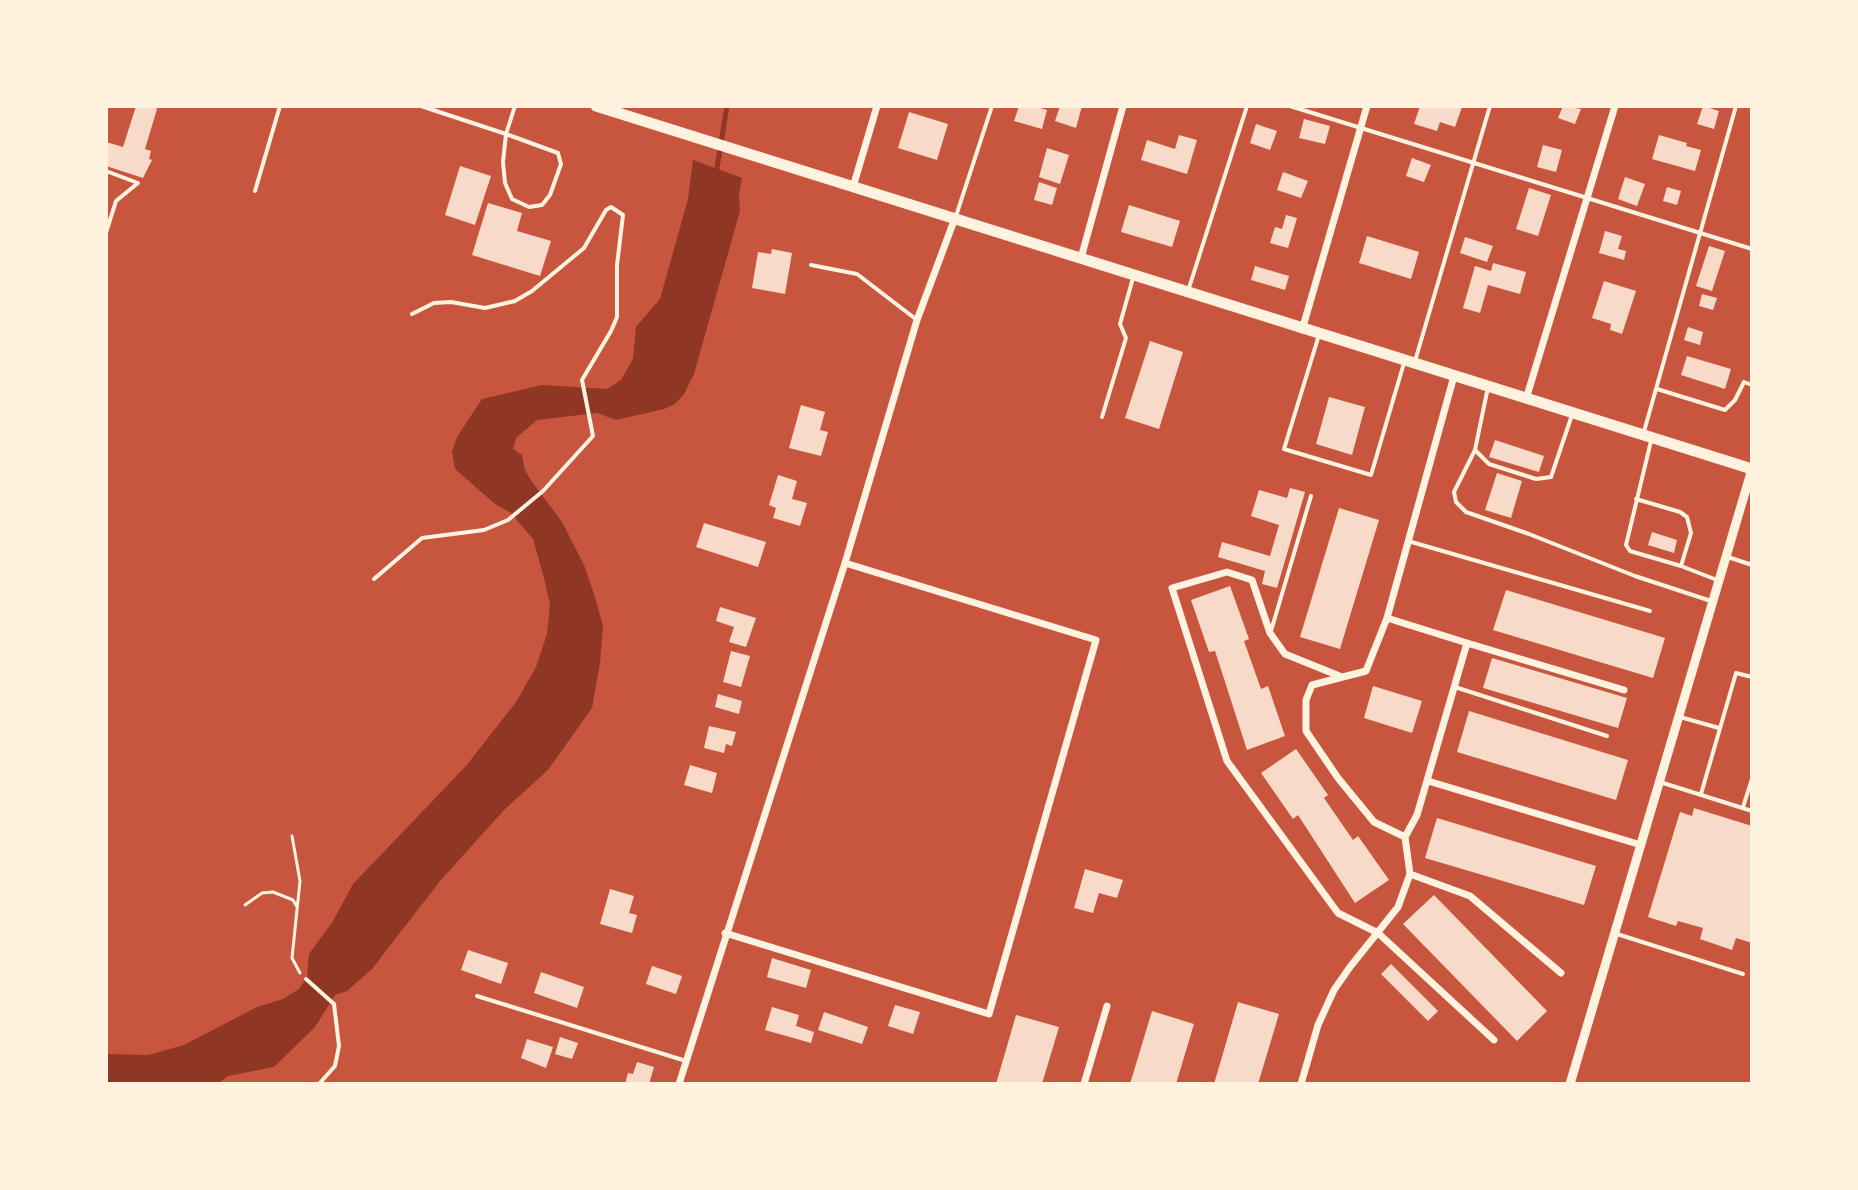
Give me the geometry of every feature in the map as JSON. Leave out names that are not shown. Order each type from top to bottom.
[{"type":"main road","points":[[596,106],[1752,469]]},
{"type":"street","points":[[853,187],[877,106]]},
{"type":"street","points":[[1081,258],[1123,106]]},
{"type":"street","points":[[1302,330],[1367,106]]},
{"type":"street","points":[[1526,399],[1615,106]]},
{"type":"street","points":[[679,1084],[845,563],[917,320],[955,218]]},
{"type":"street","points":[[1405,837],[1374,822],[1338,778],[1306,731],[1306,700],[1312,685],[1366,671],[1387,618],[1454,376]]},
{"type":"street","points":[[1570,1084],[1752,469]]},
{"type":"street","points":[[725,933],[989,1014],[1096,640],[845,563]]},
{"type":"street","points":[[1342,677],[1285,654],[1270,633],[1252,580],[1227,572],[1172,588],[1227,761],[1338,913],[1378,933],[1494,1040]]},
{"type":"street","points":[[1387,618],[1624,690]]},
{"type":"street","points":[[1301,1084],[1318,1025],[1334,990],[1398,907],[1410,874],[1405,837],[1417,815],[1428,781],[1467,643]]},
{"type":"street","points":[[1428,781],[1641,845]]},
{"type":"street","points":[[1410,874],[1470,896],[1561,973]]},
{"type":"street","points":[[1084,1084],[1107,1006]]},
{"type":"lane","points":[[255,191],[280,106]]},
{"type":"lane","points":[[421,106],[506,134],[558,153],[561,164],[550,195],[542,205],[529,207],[512,199],[505,183],[503,162],[506,134],[515,106]]},
{"type":"lane","points":[[955,218],[992,106]]},
{"type":"lane","points":[[1187,293],[1247,106]]},
{"type":"lane","points":[[1290,106],[1752,249]]},
{"type":"lane","points":[[1319,335],[1284,449],[1371,475],[1490,106]]},
{"type":"lane","points":[[1719,581],[1630,551],[1626,545],[1656,389],[1736,106]]},
{"type":"lane","points":[[106,171],[138,183],[116,201],[106,233]]},
{"type":"lane","points":[[374,579],[422,538],[484,530],[508,520],[543,491],[593,436],[582,380],[617,317],[617,265],[623,215],[617,208],[606,210],[592,238],[571,261],[515,301],[485,308],[451,302],[434,303],[412,314]]},
{"type":"lane","points":[[811,265],[857,274],[917,320]]},
{"type":"lane","points":[[1102,417],[1126,338],[1120,324],[1134,276]]},
{"type":"lane","points":[[1656,389],[1725,410],[1735,400],[1744,382],[1752,385]]},
{"type":"lane","points":[[1488,387],[1475,450],[1454,492],[1456,502],[1466,512],[1713,602]]},
{"type":"lane","points":[[1475,450],[1489,464],[1536,479],[1551,477],[1573,413]]},
{"type":"lane","points":[[1270,633],[1311,496]]},
{"type":"lane","points":[[1636,499],[1687,517],[1691,533],[1681,566]]},
{"type":"lane","points":[[1408,541],[1650,611]]},
{"type":"lane","points":[[1726,556],[1752,565]]},
{"type":"lane","points":[[1701,794],[1736,673],[1752,677]]},
{"type":"lane","points":[[1455,687],[1607,736]]},
{"type":"lane","points":[[1680,717],[1719,728]]},
{"type":"lane","points":[[1743,807],[1752,779]]},
{"type":"lane","points":[[1660,782],[1752,811]]},
{"type":"lane","points":[[1615,933],[1743,974]]},
{"type":"lane","points":[[306,979],[334,1004],[339,1046],[335,1066],[319,1084]]},
{"type":"lane","points":[[477,996],[686,1061]]},
{"type":"path","points":[[292,836],[300,881],[292,958],[306,979]]},
{"type":"path","points":[[245,905],[262,893],[273,892],[293,900],[297,907]]},
{"type":"shaded area","points":[[693,160],[742,178],[740,211],[694,374],[684,394],[675,404],[664,409],[616,420],[597,413],[537,420],[516,438],[513,449],[522,455],[532,482],[562,522],[584,565],[594,594],[603,626],[592,708],[548,770],[504,810],[440,881],[372,969],[347,991],[335,995],[315,1027],[274,1067],[228,1076],[217,1084],[106,1084],[106,1054],[148,1055],[184,1045],[299,989],[307,977],[309,954],[333,921],[353,884],[466,766],[516,702],[536,667],[547,634],[550,604],[543,574],[533,539],[511,513],[495,504],[455,469],[452,452],[457,437],[482,399],[542,385],[607,389],[621,380],[633,359],[636,327],[660,299],[688,199]]},
{"type":"building","points":[[136,106],[154,106],[157,109],[145,149],[151,151],[149,159],[152,160],[143,178],[106,166],[106,142],[123,147]]},
{"type":"building","points":[[1019,106],[1047,110],[1042,129],[1014,121]]},
{"type":"building","points":[[1060,106],[1082,106],[1076,128],[1055,121]]},
{"type":"building","points":[[1420,106],[1462,107],[1455,127],[1440,122],[1437,131],[1414,124]]},
{"type":"building","points":[[1563,106],[1581,109],[1575,124],[1558,118]]},
{"type":"building","points":[[1703,106],[1719,111],[1714,129],[1697,124]]},
{"type":"building","points":[[909,112],[948,124],[937,160],[898,148]]},
{"type":"building","points":[[1304,119],[1330,126],[1325,144],[1299,138]]},
{"type":"building","points":[[1256,124],[1277,131],[1270,150],[1250,143]]},
{"type":"building","points":[[1179,135],[1197,140],[1187,174],[1141,160],[1147,140],[1175,149]]},
{"type":"building","points":[[1659,135],[1701,150],[1695,171],[1652,159]]},
{"type":"building","points":[[1543,145],[1562,150],[1556,172],[1537,167]]},
{"type":"building","points":[[1047,148],[1069,155],[1060,184],[1039,177]]},
{"type":"building","points":[[1412,158],[1431,165],[1424,182],[1406,176]]},
{"type":"building","points":[[460,166],[491,176],[475,225],[445,215]]},
{"type":"building","points":[[1283,172],[1308,181],[1301,198],[1277,190]]},
{"type":"building","points":[[1625,177],[1645,184],[1637,206],[1618,199]]},
{"type":"building","points":[[1039,182],[1057,188],[1052,205],[1034,200]]},
{"type":"building","points":[[1667,187],[1681,191],[1677,205],[1663,201]]},
{"type":"building","points":[[1529,188],[1551,195],[1538,236],[1516,229]]},
{"type":"building","points":[[488,203],[522,213],[517,231],[551,241],[540,276],[472,255]]},
{"type":"building","points":[[1129,205],[1180,221],[1172,247],[1121,232]]},
{"type":"building","points":[[1286,215],[1297,218],[1288,248],[1270,243],[1275,227],[1282,229]]},
{"type":"building","points":[[1605,231],[1622,236],[1618,249],[1626,251],[1624,260],[1599,253]]},
{"type":"building","points":[[1367,236],[1419,252],[1411,279],[1359,263]]},
{"type":"building","points":[[1465,237],[1493,246],[1487,262],[1460,253]]},
{"type":"building","points":[[1709,246],[1725,251],[1712,291],[1696,286]]},
{"type":"building","points":[[772,249],[792,253],[785,294],[752,288],[758,252],[771,254]]},
{"type":"building","points":[[1493,263],[1526,272],[1520,294],[1488,285],[1480,313],[1463,308],[1475,266],[1491,271]]},
{"type":"building","points":[[1255,266],[1289,276],[1285,290],[1251,280]]},
{"type":"building","points":[[1604,281],[1636,291],[1622,334],[1610,330],[1611,324],[1592,318]]},
{"type":"building","points":[[1702,294],[1717,298],[1713,310],[1699,306]]},
{"type":"building","points":[[1688,327],[1703,332],[1700,345],[1684,340]]},
{"type":"building","points":[[1150,341],[1183,352],[1159,429],[1125,418]]},
{"type":"building","points":[[1687,356],[1731,369],[1725,389],[1681,375]]},
{"type":"building","points":[[1329,397],[1365,407],[1352,455],[1316,444]]},
{"type":"building","points":[[801,405],[825,412],[820,430],[828,432],[821,456],[789,448]]},
{"type":"building","points":[[1495,440],[1544,456],[1539,472],[1489,457]]},
{"type":"building","points":[[1497,473],[1522,481],[1511,518],[1485,510]]},
{"type":"building","points":[[778,475],[797,481],[792,499],[807,503],[800,526],[773,518],[776,508],[769,505]]},
{"type":"building","points":[[1290,488],[1305,492],[1277,588],[1262,584],[1265,571],[1218,557],[1222,542],[1270,556],[1279,525],[1251,516],[1259,490],[1287,498]]},
{"type":"building","points":[[1339,508],[1379,520],[1340,649],[1300,637]]},
{"type":"building","points":[[704,523],[766,542],[758,567],[696,547]]},
{"type":"building","points":[[1652,532],[1677,540],[1674,553],[1648,545]]},
{"type":"building","points":[[1230,586],[1249,639],[1244,641],[1261,689],[1268,686],[1285,736],[1247,750],[1215,651],[1209,652],[1191,600]]},
{"type":"building","points":[[1506,590],[1665,638],[1653,678],[1493,630]]},
{"type":"building","points":[[720,607],[756,618],[746,647],[729,642],[734,627],[716,621]]},
{"type":"building","points":[[731,651],[750,656],[741,687],[723,682]]},
{"type":"building","points":[[1492,658],[1627,698],[1618,728],[1483,688]]},
{"type":"building","points":[[1373,686],[1422,701],[1412,733],[1364,718]]},
{"type":"building","points":[[718,694],[742,701],[739,714],[715,707]]},
{"type":"building","points":[[1469,711],[1628,760],[1616,800],[1457,752]]},
{"type":"building","points":[[709,726],[736,732],[732,746],[726,744],[724,753],[704,748]]},
{"type":"building","points":[[1296,749],[1328,795],[1324,798],[1353,840],[1358,836],[1389,880],[1355,903],[1298,815],[1293,819],[1261,773]]},
{"type":"building","points":[[690,765],[717,773],[712,793],[684,785]]},
{"type":"building","points":[[1694,808],[1752,826],[1752,943],[1736,938],[1732,950],[1700,939],[1703,928],[1678,921],[1676,926],[1648,917],[1680,812],[1692,816]]},
{"type":"building","points":[[1437,818],[1596,866],[1584,905],[1425,858]]},
{"type":"building","points":[[1085,869],[1123,880],[1117,898],[1099,893],[1093,913],[1074,908]]},
{"type":"building","points":[[610,889],[634,896],[629,913],[637,915],[632,933],[600,924]]},
{"type":"building","points":[[1434,895],[1547,1011],[1517,1041],[1403,924]]},
{"type":"building","points":[[468,950],[508,963],[501,984],[461,970]]},
{"type":"building","points":[[772,958],[811,970],[806,988],[767,977]]},
{"type":"building","points":[[1391,964],[1438,1011],[1428,1021],[1381,974]]},
{"type":"building","points":[[652,966],[682,976],[676,994],[646,984]]},
{"type":"building","points":[[541,972],[584,987],[577,1008],[534,993]]},
{"type":"building","points":[[1238,1002],[1279,1014],[1258,1084],[1214,1084]]},
{"type":"building","points":[[895,1005],[920,1012],[913,1034],[888,1026]]},
{"type":"building","points":[[772,1007],[799,1015],[796,1026],[814,1032],[811,1043],[765,1030]]},
{"type":"building","points":[[1152,1011],[1194,1024],[1176,1084],[1130,1084]]},
{"type":"building","points":[[824,1012],[868,1027],[862,1044],[818,1030]]},
{"type":"building","points":[[1016,1015],[1059,1027],[1042,1084],[996,1084]]},
{"type":"building","points":[[560,1037],[578,1043],[572,1059],[555,1054]]},
{"type":"building","points":[[527,1039],[553,1047],[546,1068],[521,1058]]},
{"type":"building","points":[[637,1062],[654,1067],[649,1084],[625,1084],[628,1073],[633,1074]]},
{"type":"waterway","points":[[716,174],[727,106]]}]
